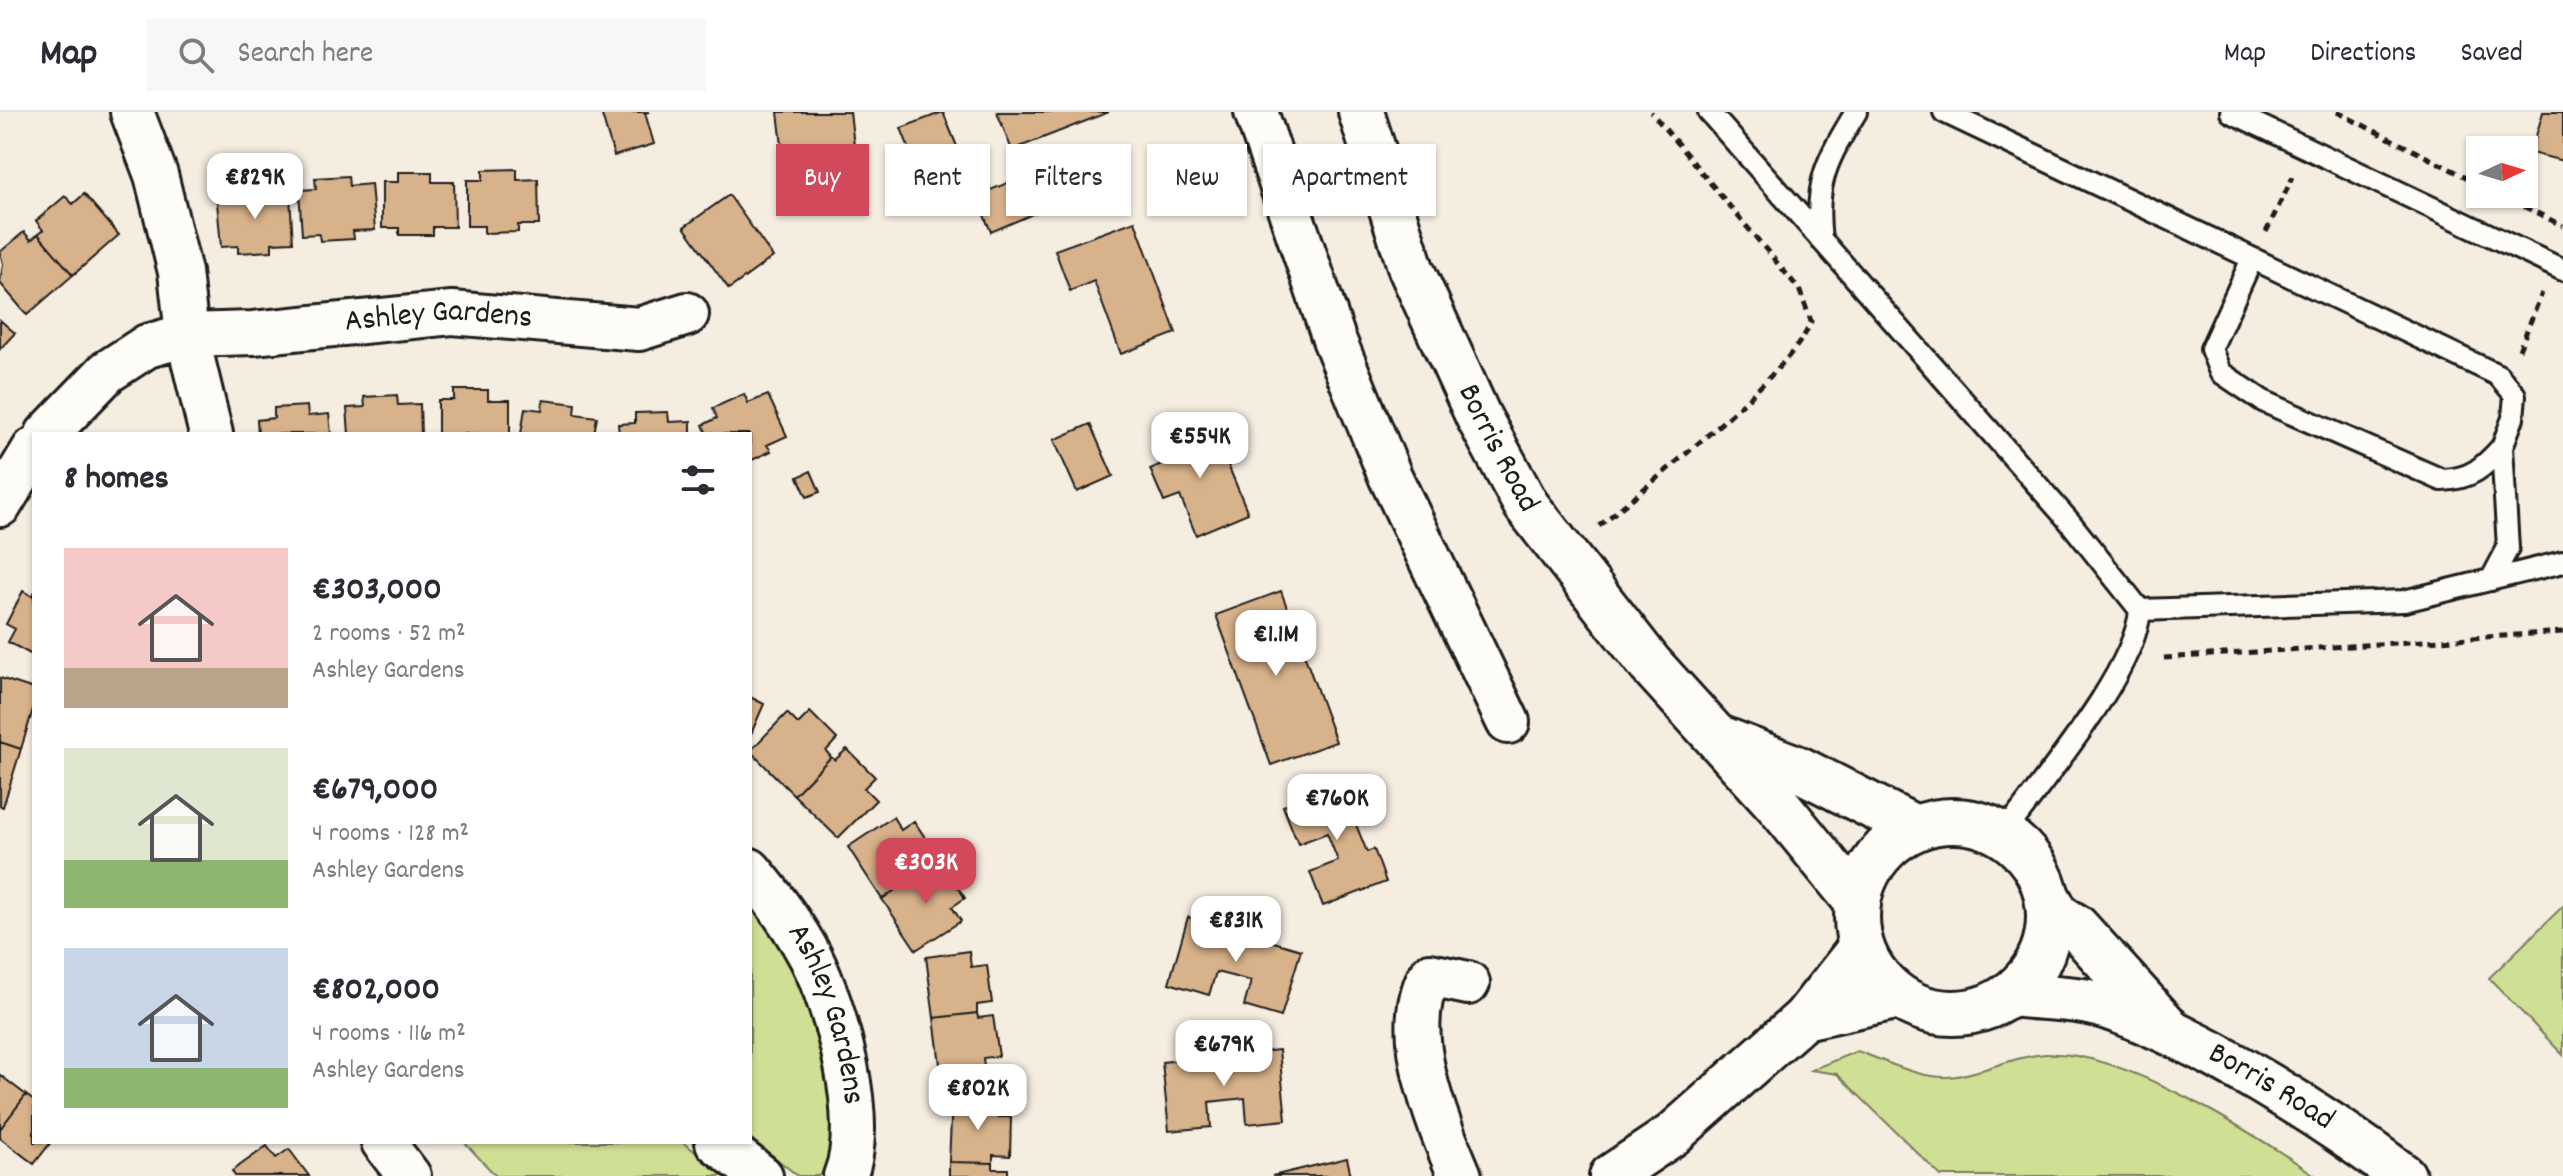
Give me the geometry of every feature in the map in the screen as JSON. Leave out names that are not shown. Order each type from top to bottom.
[{"type":"street","points":[[132,112],[160,189],[180,272],[187,335],[211,432]]},
{"type":"street","points":[[1256,112],[1334,339],[1390,476],[1508,722]]},
{"type":"street","name":"Borris Road","points":[[1361,112],[1411,269],[1472,403],[1526,505],[1650,664],[1778,805],[1859,925]]},
{"type":"street","name":"Ashley Gardens","points":[[49,432],[107,372],[147,346],[187,335],[253,333],[452,313],[639,329],[687,314]]},
{"type":"street","points":[[0,505],[32,452]]},
{"type":"street","name":"Borris Road","points":[[1716,737],[1799,769],[1915,828]]},
{"type":"street","points":[[1611,1176],[1672,1135],[1804,1018],[1859,925],[1876,859],[1894,841],[1915,828],[1944,821],[1975,823],[2003,835],[2024,851],[2039,873],[2048,898],[2049,925],[2043,951],[2030,975],[2011,994],[1979,1009],[1944,1013],[1922,1008],[1900,997],[1882,982],[1859,925]]},
{"type":"street","name":"Ashley Gardens","points":[[752,873],[793,925],[812,959],[826,997],[845,1067],[855,1139],[845,1176]]},
{"type":"street","name":"Borris Road","points":[[2048,898],[2057,915],[2076,927],[2174,1036]]},
{"type":"street","points":[[1460,1176],[1428,1091],[1420,1038],[1422,990],[1430,975],[1468,983]]},
{"type":"street","name":"Borris Road","points":[[2011,994],[2105,1006],[2174,1036],[2325,1123],[2403,1176]]},
{"type":"street","points":[[1804,1018],[1900,997]]},
{"type":"street","points":[[385,1144],[409,1176]]},
{"type":"street","points":[[720,1144],[761,1176]]},
{"type":"lane","points":[[1709,112],[2069,521],[2140,610],[2139,627],[2105,693],[2003,835]]},
{"type":"lane","points":[[1821,240],[1818,216],[1824,169],[1856,112]]},
{"type":"lane","points":[[1944,112],[2498,375],[2515,395],[2513,418],[2502,447],[2484,467],[2465,479],[2442,480],[2263,401],[2220,372],[2211,349],[2252,259]]},
{"type":"lane","points":[[2231,112],[2558,268]]},
{"type":"lane","points":[[2491,580],[2508,548],[2502,447]]},
{"type":"lane","points":[[2140,610],[2404,601],[2563,562]]},
{"type":"path","points":[[1565,555],[1727,417],[1798,348],[1811,321],[1799,289],[1651,112]]},
{"type":"path","points":[[2337,112],[2466,177]]},
{"type":"path","points":[[2252,259],[2307,148]]},
{"type":"path","points":[[2527,208],[2563,226]]},
{"type":"path","points":[[2505,384],[2558,268]]},
{"type":"path","points":[[2164,658],[2563,632]]},
{"type":"green space","points":[[2563,906],[2563,1055],[2489,978]]},
{"type":"green space","points":[[752,909],[762,918],[787,957],[820,1029],[833,1067],[843,1154],[819,1176],[798,1176],[752,1140]]},
{"type":"green space","points":[[1857,1051],[1919,1073],[1944,1077],[2046,1054],[2076,1056],[2110,1065],[2186,1097],[2316,1176],[1941,1176],[1837,1074],[1811,1070]]},
{"type":"green space","points":[[466,1144],[685,1144],[729,1176],[496,1176]]},
{"type":"building","points":[[601,112],[649,112],[645,113],[654,144],[614,156]]},
{"type":"building","points":[[778,112],[850,112],[854,144],[782,144]]},
{"type":"building","points":[[943,112],[956,144],[907,144],[901,128]]},
{"type":"building","points":[[997,112],[1109,112],[1027,144],[1010,144]]},
{"type":"building","points":[[2543,112],[2563,112],[2563,161],[2538,155],[2536,136]]},
{"type":"building","points":[[517,169],[517,180],[538,179],[539,225],[518,225],[518,232],[484,233],[484,226],[467,226],[467,180],[483,180],[483,170]]},
{"type":"building","points":[[398,172],[432,172],[432,182],[454,182],[455,227],[433,227],[433,235],[399,235],[399,228],[382,228],[382,182],[398,182]]},
{"type":"building","points":[[348,176],[349,186],[371,184],[375,230],[353,231],[354,239],[320,241],[319,234],[302,235],[299,190],[316,189],[315,178]]},
{"type":"building","points":[[1006,184],[1006,216],[1028,216],[991,232],[984,216],[990,216],[990,190]]},
{"type":"building","points":[[267,188],[268,198],[290,197],[293,242],[272,243],[272,251],[238,253],[238,246],[221,247],[217,202],[235,200],[234,190]]},
{"type":"building","points":[[84,194],[119,235],[73,275],[38,234],[43,230],[36,221],[65,196],[73,204]]},
{"type":"building","points":[[729,195],[773,257],[729,289],[684,227]]},
{"type":"building","points":[[1135,221],[1176,333],[1121,354],[1094,281],[1070,291],[1055,250]]},
{"type":"building","points":[[24,232],[31,240],[38,234],[73,275],[27,315],[0,283],[3,264],[0,252]]},
{"type":"building","points":[[0,320],[15,333],[0,349]]},
{"type":"building","points":[[454,390],[488,390],[488,400],[510,400],[510,432],[438,432],[438,400],[454,400]]},
{"type":"building","points":[[744,394],[748,403],[768,395],[787,436],[767,445],[771,451],[752,460],[752,432],[706,432],[703,425],[717,418],[713,408]]},
{"type":"building","points":[[397,395],[398,405],[420,404],[421,432],[349,432],[347,408],[365,407],[364,397]]},
{"type":"building","points":[[543,400],[576,404],[575,414],[597,417],[594,432],[521,432],[525,408],[542,410]]},
{"type":"building","points":[[307,406],[308,416],[329,414],[331,432],[258,432],[257,420],[274,418],[274,408]]},
{"type":"building","points":[[668,412],[669,422],[691,421],[691,432],[619,432],[618,424],[635,423],[635,413]]},
{"type":"building","points":[[1090,424],[1113,476],[1077,492],[1054,440]]},
{"type":"building","points":[[1211,424],[1248,513],[1196,535],[1180,496],[1164,502],[1150,469],[1166,462],[1159,446]]},
{"type":"building","points":[[811,471],[820,492],[807,497],[798,477]]},
{"type":"building","points":[[23,591],[32,596],[32,655],[8,642],[15,629],[6,624]]},
{"type":"building","points":[[1281,591],[1336,742],[1271,765],[1216,615]]},
{"type":"building","points":[[0,678],[32,688],[32,713],[21,749],[0,742]]},
{"type":"building","points":[[752,698],[764,704],[752,731]]},
{"type":"building","points":[[810,712],[837,739],[826,751],[831,757],[794,795],[752,753],[752,749],[787,713],[798,724]]},
{"type":"building","points":[[0,742],[21,749],[3,807],[0,806]]},
{"type":"building","points":[[847,749],[875,777],[864,788],[876,800],[838,838],[794,795],[831,757],[835,760]]},
{"type":"building","points":[[1351,781],[1365,818],[1355,822],[1367,852],[1374,849],[1386,882],[1323,906],[1310,872],[1338,861],[1327,833],[1298,844],[1283,806]]},
{"type":"building","points":[[893,817],[901,830],[914,821],[936,854],[922,862],[926,869],[882,899],[848,847]]},
{"type":"building","points":[[943,865],[965,898],[952,907],[961,921],[916,950],[882,899],[926,869],[930,873]]},
{"type":"building","points":[[1188,917],[1301,950],[1281,1017],[1244,1006],[1251,981],[1216,972],[1209,995],[1169,983]]},
{"type":"building","points":[[969,951],[971,967],[987,965],[992,1003],[977,1005],[977,1013],[934,1018],[926,957]]},
{"type":"building","points":[[977,1013],[978,1018],[993,1016],[999,1056],[983,1058],[985,1074],[942,1080],[934,1018]]},
{"type":"building","points":[[1279,1050],[1286,1120],[1247,1124],[1245,1098],[1209,1102],[1211,1127],[1169,1131],[1162,1062]]},
{"type":"building","points":[[0,1075],[26,1095],[0,1129]]},
{"type":"building","points":[[26,1095],[32,1100],[32,1144],[49,1144],[34,1164],[0,1138],[0,1129]]},
{"type":"building","points":[[952,1100],[995,1101],[995,1117],[1011,1117],[1010,1156],[993,1155],[993,1163],[949,1162]]},
{"type":"building","points":[[267,1146],[276,1158],[289,1149],[309,1176],[235,1176],[232,1171]]},
{"type":"building","points":[[1347,1158],[1351,1176],[1272,1176]]},
{"type":"building","points":[[949,1162],[993,1163],[993,1169],[1008,1169],[1008,1176],[949,1176]]}]
